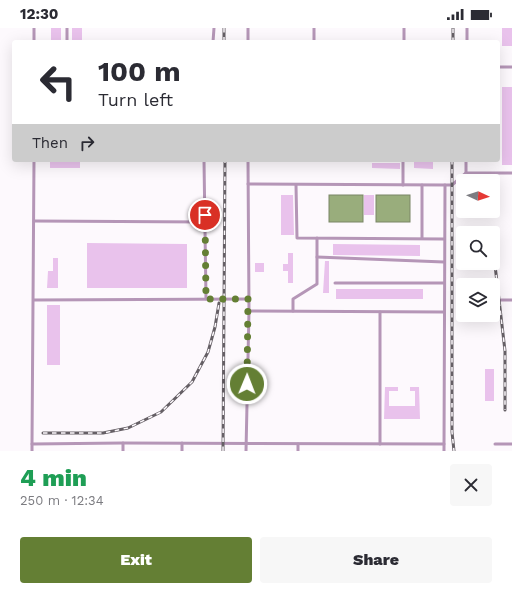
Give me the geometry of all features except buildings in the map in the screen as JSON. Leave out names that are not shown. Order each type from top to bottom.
[{"type":"lane","points":[[34,28],[34,40]]},
{"type":"lane","points":[[67,28],[67,40]]},
{"type":"lane","points":[[213,40],[214,28]]},
{"type":"lane","points":[[248,28],[248,40]]},
{"type":"lane","points":[[314,28],[314,40]]},
{"type":"lane","points":[[404,28],[404,40]]},
{"type":"lane","points":[[467,28],[467,40]]},
{"type":"lane","points":[[500,67],[512,67]]},
{"type":"lane","points":[[32,451],[34,162]]},
{"type":"lane","points":[[204,162],[206,299]]},
{"type":"lane","points":[[246,451],[249,311],[248,162]]},
{"type":"lane","points":[[403,162],[403,185]]},
{"type":"lane","points":[[466,162],[466,172]]},
{"type":"lane","points":[[248,184],[452,185],[466,172],[512,173]]},
{"type":"lane","points":[[296,185],[297,238],[444,238]]},
{"type":"lane","points":[[422,185],[422,238]]},
{"type":"lane","points":[[444,451],[445,185]]},
{"type":"lane","points":[[34,221],[205,222]]},
{"type":"lane","points":[[293,311],[293,299],[317,284],[317,238]]},
{"type":"lane","points":[[317,257],[444,262]]},
{"type":"lane","points":[[335,283],[444,283]]},
{"type":"lane","points":[[34,300],[248,299]]},
{"type":"lane","points":[[501,300],[512,300]]},
{"type":"lane","points":[[249,311],[444,312]]},
{"type":"lane","points":[[380,312],[380,444]]},
{"type":"lane","points":[[123,443],[123,451]]},
{"type":"lane","points":[[182,443],[182,451]]},
{"type":"lane","points":[[32,444],[444,444]]},
{"type":"lane","points":[[298,444],[298,451]]},
{"type":"lane","points":[[495,444],[512,444]]},
{"type":"shaded area","points":[[329,195],[363,195],[363,222],[329,222]]},
{"type":"shaded area","points":[[376,195],[410,195],[410,222],[376,222]]},
{"type":"railway","points":[[224,28],[224,40]]},
{"type":"railway","points":[[453,28],[453,40]]},
{"type":"railway","points":[[223,451],[225,162]]},
{"type":"railway","points":[[452,162],[452,432],[454,451]]},
{"type":"railway","points":[[496,270],[505,351],[505,410]]},
{"type":"railway","points":[[43,433],[103,433],[128,428],[161,412],[192,382],[208,352],[215,327],[219,303]]},
{"type":"route","points":[[205,215],[206,299],[248,299],[247,384]]}]
